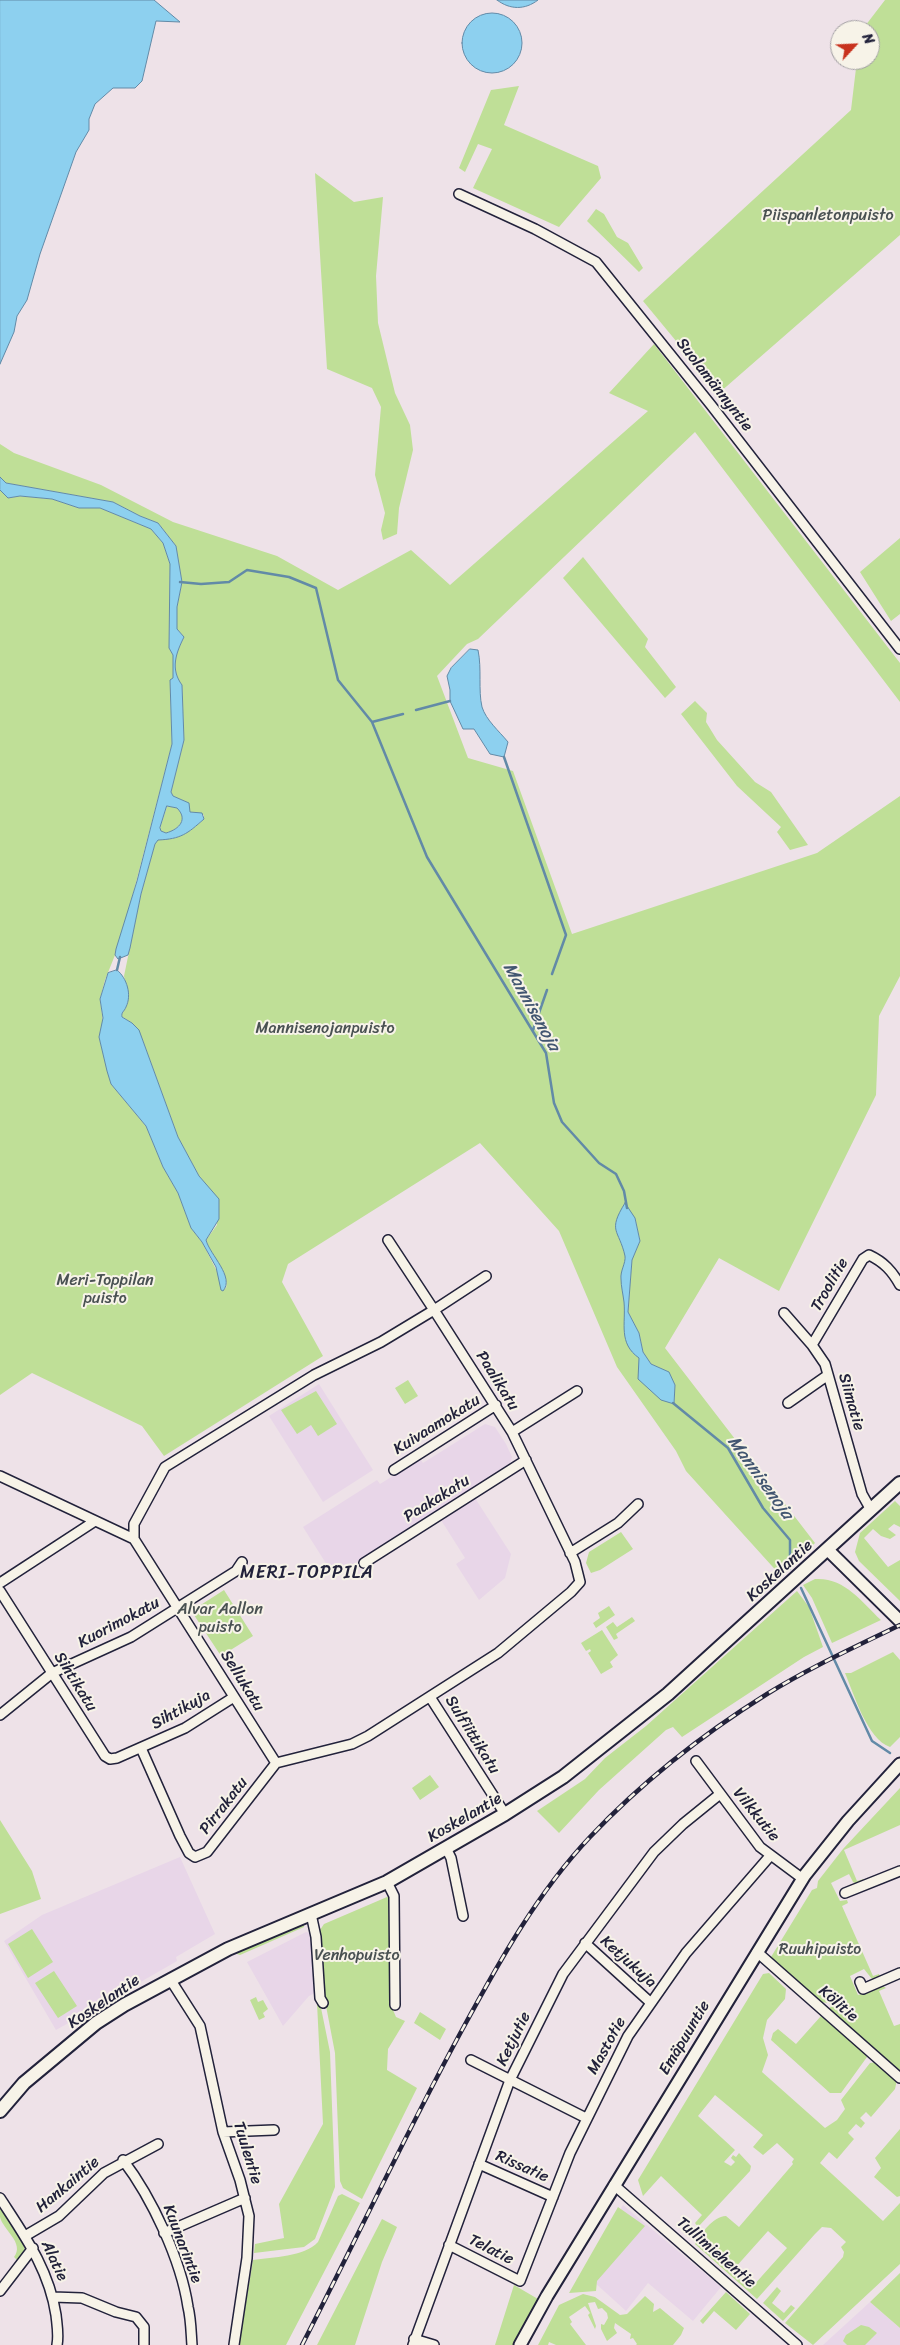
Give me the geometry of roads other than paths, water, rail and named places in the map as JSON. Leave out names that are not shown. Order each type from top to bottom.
[{"type":"main road","name":"Koskelantie","points":[[0,2111],[24,2083],[96,2023],[170,1979],[228,1949],[387,1882],[505,1814],[563,1777],[668,1694],[900,1483]]},
{"type":"street","name":"Suolamännyntie","points":[[459,194],[535,229],[596,262],[717,413],[900,649]]},
{"type":"street","name":"Paalikatu","points":[[388,1240],[512,1432],[580,1576],[580,1582],[575,1589],[498,1653],[430,1697]]},
{"type":"street","name":"Troolitie","points":[[812,1345],[863,1259],[869,1256],[896,1268],[900,1285]]},
{"type":"street","points":[[0,1476],[134,1539],[134,1524],[165,1467],[305,1380],[381,1342],[486,1276]]},
{"type":"street","name":"Siimatie","points":[[784,1313],[812,1345],[825,1364],[862,1494],[871,1510]]},
{"type":"street","points":[[788,1403],[828,1375]]},
{"type":"street","points":[[512,1432],[577,1391]]},
{"type":"street","name":"Kuivaamokatu","points":[[394,1470],[496,1405]]},
{"type":"street","name":"Paakakatu","points":[[364,1563],[526,1460]]},
{"type":"street","points":[[570,1553],[618,1523],[638,1504]]},
{"type":"street","points":[[0,1584],[95,1521]]},
{"type":"street","name":"Sellukatu","points":[[134,1539],[276,1763]]},
{"type":"street","points":[[828,1550],[900,1620]]},
{"type":"street","name":"Kuorimokatu","points":[[0,1715],[52,1673],[131,1637],[236,1572],[242,1562]]},
{"type":"street","name":"Sihtikatu","points":[[0,1591],[105,1756],[110,1759],[117,1758],[142,1748]]},
{"type":"street","name":"Sihtikuja","points":[[142,1748],[185,1728],[234,1697]]},
{"type":"street","points":[[276,1763],[352,1744],[430,1697]]},
{"type":"street","name":"Sulfiittikatu","points":[[430,1697],[505,1814]]},
{"type":"street","name":"Pirrakatu","points":[[142,1748],[189,1853],[195,1857],[207,1852],[276,1763]]},
{"type":"street","name":"Vilkkutie","points":[[696,1761],[760,1847],[803,1879]]},
{"type":"street","name":"Emäpuuntie","points":[[520,2345],[547,2296],[614,2185],[803,1879],[848,1821],[900,1764]]},
{"type":"street","name":"Ketjutie","points":[[414,2342],[510,2080],[563,1974],[654,1852],[683,1824],[720,1794]]},
{"type":"street","points":[[446,1848],[451,1858],[463,1916]]},
{"type":"street","name":"Mastotie","points":[[520,2281],[586,2118],[628,2036],[686,1953],[770,1856]]},
{"type":"street","points":[[845,1894],[900,1871]]},
{"type":"street","points":[[387,1882],[394,1896],[395,2005]]},
{"type":"street","points":[[311,1914],[316,1937],[320,1998],[323,2003]]},
{"type":"street","name":"Ketjukuja","points":[[585,1943],[652,2003]]},
{"type":"street","name":"Kölitie","points":[[757,1952],[900,2078]]},
{"type":"street","points":[[860,1982],[864,1989],[900,1973]]},
{"type":"street","name":"Tuulentie","points":[[170,1979],[200,2026],[223,2132],[245,2198],[249,2216],[247,2258],[234,2345]]},
{"type":"street","points":[[471,2060],[586,2118]]},
{"type":"street","points":[[223,2132],[274,2130]]},
{"type":"street","name":"Hankaintie","points":[[25,2236],[59,2216],[104,2173],[123,2160],[158,2144]]},
{"type":"street","name":"Kuunarintie","points":[[123,2160],[143,2189],[164,2233],[181,2276],[188,2307],[192,2345]]},
{"type":"street","name":"Rissatie","points":[[479,2164],[553,2197]]},
{"type":"street","name":"Tullimiehentie","points":[[614,2185],[797,2345]]},
{"type":"street","name":"Alatie","points":[[0,2198],[33,2248],[45,2271],[53,2297],[59,2337],[57,2345]]},
{"type":"street","points":[[164,2233],[245,2198]]},
{"type":"street","name":"Telatie","points":[[449,2245],[520,2281]]},
{"type":"street","points":[[0,2291],[20,2268],[33,2248]]},
{"type":"street","points":[[53,2297],[82,2298],[116,2312],[136,2317],[144,2327],[144,2345]]},
{"type":"street","points":[[414,2342],[434,2345]]},
{"type":"water","points":[[0,0],[154,0],[180,22],[156,21],[142,81],[135,88],[113,88],[95,104],[89,119],[89,130],[76,152],[40,254],[27,300],[17,316],[14,332],[0,364]]},
{"type":"water","points":[[497,0],[538,0],[528,6],[518,8],[507,6]]},
{"type":"water","points":[[492,13],[509,18],[517,26],[522,43],[517,60],[509,68],[492,73],[475,68],[467,60],[462,43],[467,26],[475,18]]},
{"type":"water","points":[[0,477],[6,483],[113,502],[158,523],[176,546],[182,582],[177,607],[177,629],[184,637],[177,655],[175,667],[178,679],[182,685],[184,740],[171,792],[173,796],[189,803],[190,812],[202,813],[204,819],[183,835],[158,840],[155,844],[141,894],[128,955],[118,959],[115,955],[116,949],[137,881],[172,744],[170,680],[173,678],[173,655],[169,648],[170,564],[163,543],[151,529],[100,508],[79,508],[52,499],[20,496],[8,498],[0,490]],"holes":[[[167,806],[177,808],[182,816],[179,826],[166,833],[161,831],[160,828]]]},
{"type":"water","points":[[470,649],[478,650],[481,700],[484,712],[508,742],[504,757],[490,754],[474,729],[463,729],[450,701],[447,676],[451,668]]},
{"type":"water","points":[[117,970],[126,982],[129,997],[122,1017],[139,1030],[178,1137],[199,1176],[219,1199],[219,1219],[206,1240],[226,1279],[223,1291],[221,1290],[216,1267],[202,1242],[191,1228],[178,1193],[163,1167],[146,1126],[111,1084],[99,1037],[103,1018],[100,999],[108,973]]},
{"type":"water","points":[[625,1203],[635,1218],[640,1241],[632,1260],[628,1312],[639,1333],[643,1352],[651,1364],[669,1372],[675,1385],[674,1404],[661,1400],[638,1379],[639,1358],[628,1346],[624,1333],[624,1302],[621,1276],[625,1256],[616,1225]]},
{"type":"waterway","name":"Mannisenoja","points":[[180,582],[201,584],[229,582],[247,570],[289,577],[316,588],[338,680],[372,722],[427,857],[546,1053],[554,1103],[562,1122],[599,1163],[616,1174],[624,1191],[627,1208]]},
{"type":"waterway","points":[[416,710],[450,701]]},
{"type":"waterway","points":[[372,722],[403,714]]},
{"type":"waterway","points":[[504,757],[566,935],[552,974]]},
{"type":"waterway","points":[[117,970],[120,957]]},
{"type":"waterway","points":[[533,1030],[547,990]]},
{"type":"waterway","name":"Mannisenoja","points":[[673,1403],[728,1448],[763,1508],[790,1540],[790,1569]]},
{"type":"waterway","points":[[801,1588],[872,1741],[890,1753]]},
{"type":"railway","points":[[302,2345],[421,2108],[476,2004],[520,1929],[553,1881],[571,1859],[590,1837],[652,1778],[720,1725],[799,1675],[900,1625]]},
{"type":"district","name":"MERI-TOPPILA","points":[[307,1573]]},
{"type":"park label","name":"Piispanletonpuisto","points":[[828,216]]},
{"type":"park label","name":"Mannisenojanpuisto","points":[[325,1029]]},
{"type":"park label","name":"Meri-Toppilan puisto","points":[[105,1290]]},
{"type":"park label","name":"Alvar Aallon puisto","points":[[220,1619]]},
{"type":"park label","name":"Ruuhipuisto","points":[[820,1950]]},
{"type":"park label","name":"Venhopuisto","points":[[357,1956]]}]
